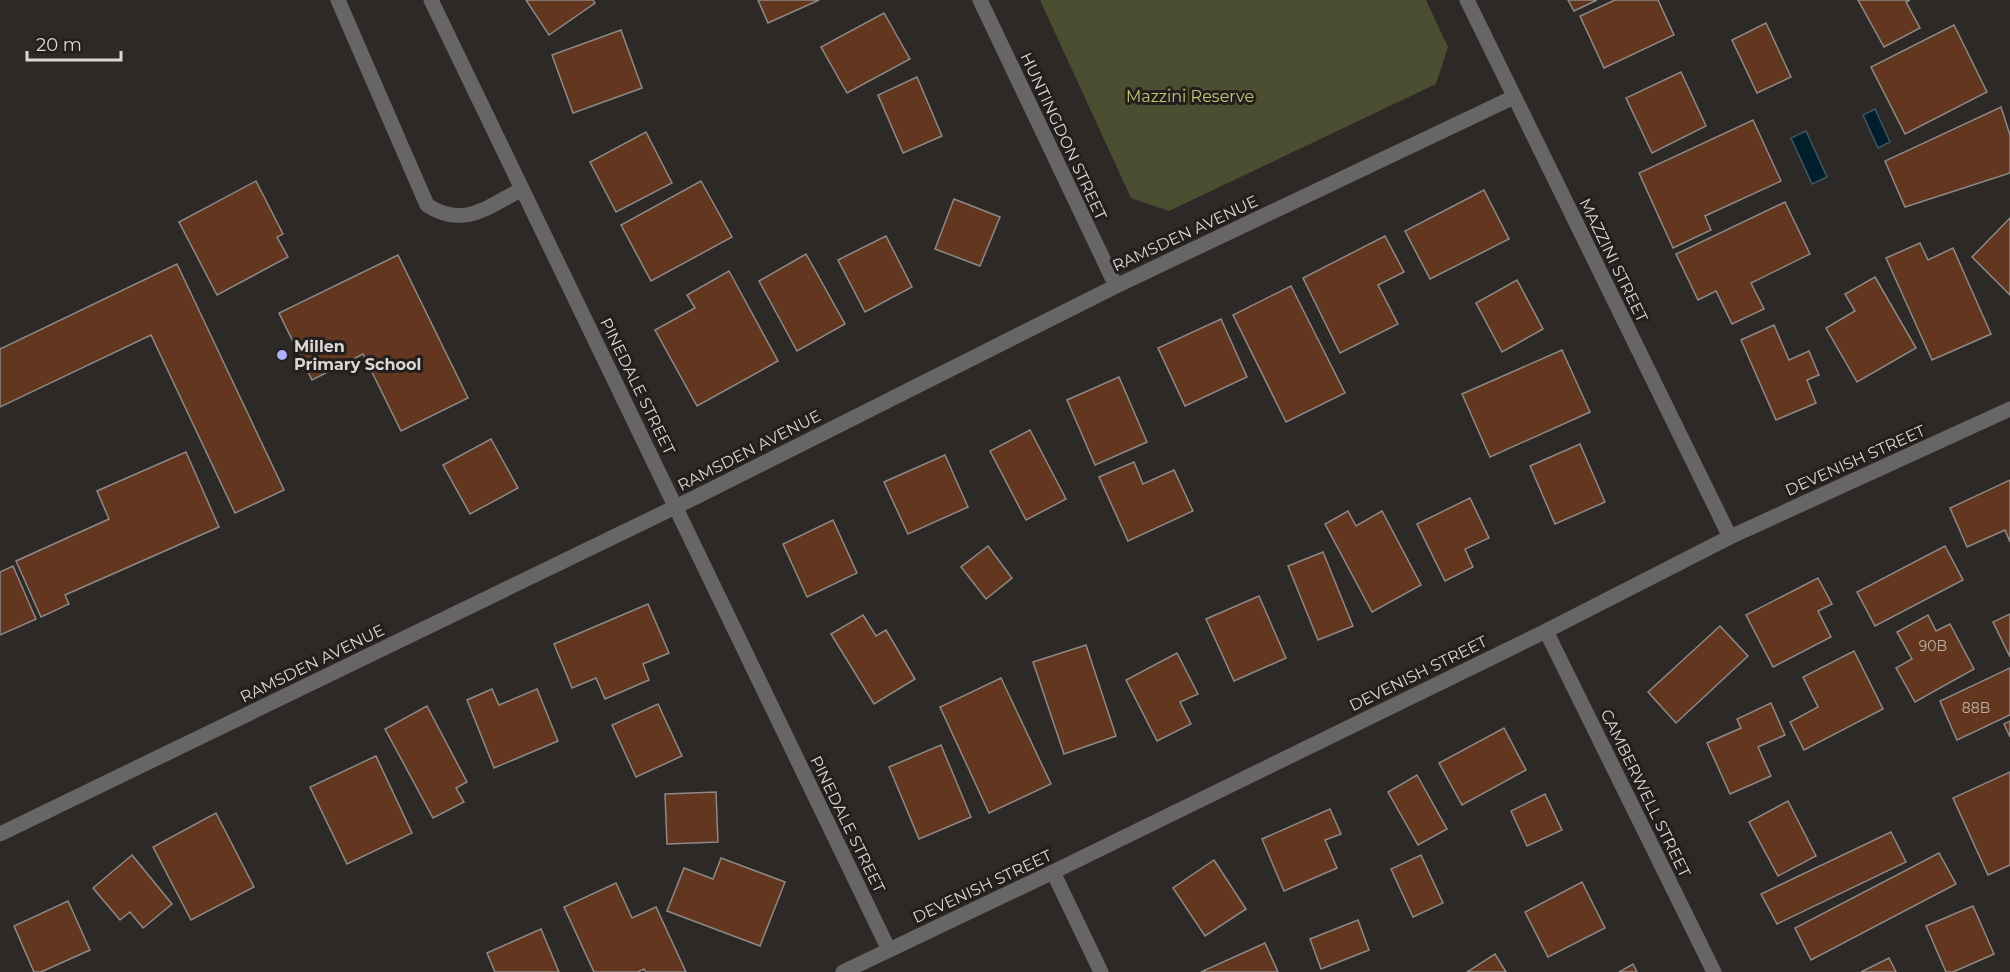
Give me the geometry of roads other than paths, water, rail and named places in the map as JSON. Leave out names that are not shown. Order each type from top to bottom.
[{"type":"street","points":[[338,0],[427,204],[442,214],[459,217],[480,212],[522,189]]},
{"type":"street","name":"PINEDALE STREET","points":[[431,0],[677,506],[889,950]]},
{"type":"street","name":"HUNTINGDON STREET","points":[[980,0],[1116,286]]},
{"type":"street","name":"MAZZINI STREET","points":[[1467,0],[1730,537]]},
{"type":"street","name":"RAMSDEN AVENUE","points":[[0,834],[677,506],[1116,286],[1514,97]]},
{"type":"street","name":"DEVENISH STREET","points":[[843,972],[1546,631],[1730,537],[2010,409]]},
{"type":"street","name":"CAMBERWELL STREET","points":[[1546,631],[1714,972]]},
{"type":"street","points":[[1053,872],[1101,972]]},
{"type":"water","points":[[1875,109],[1890,142],[1878,148],[1863,115]]},
{"type":"water","points":[[1806,131],[1827,177],[1812,184],[1791,138]]},
{"type":"place","name":"Millen Primary School","points":[[282,355]]},
{"type":"park label","name":"Mazzini Reserve","points":[[1190,96]]}]
